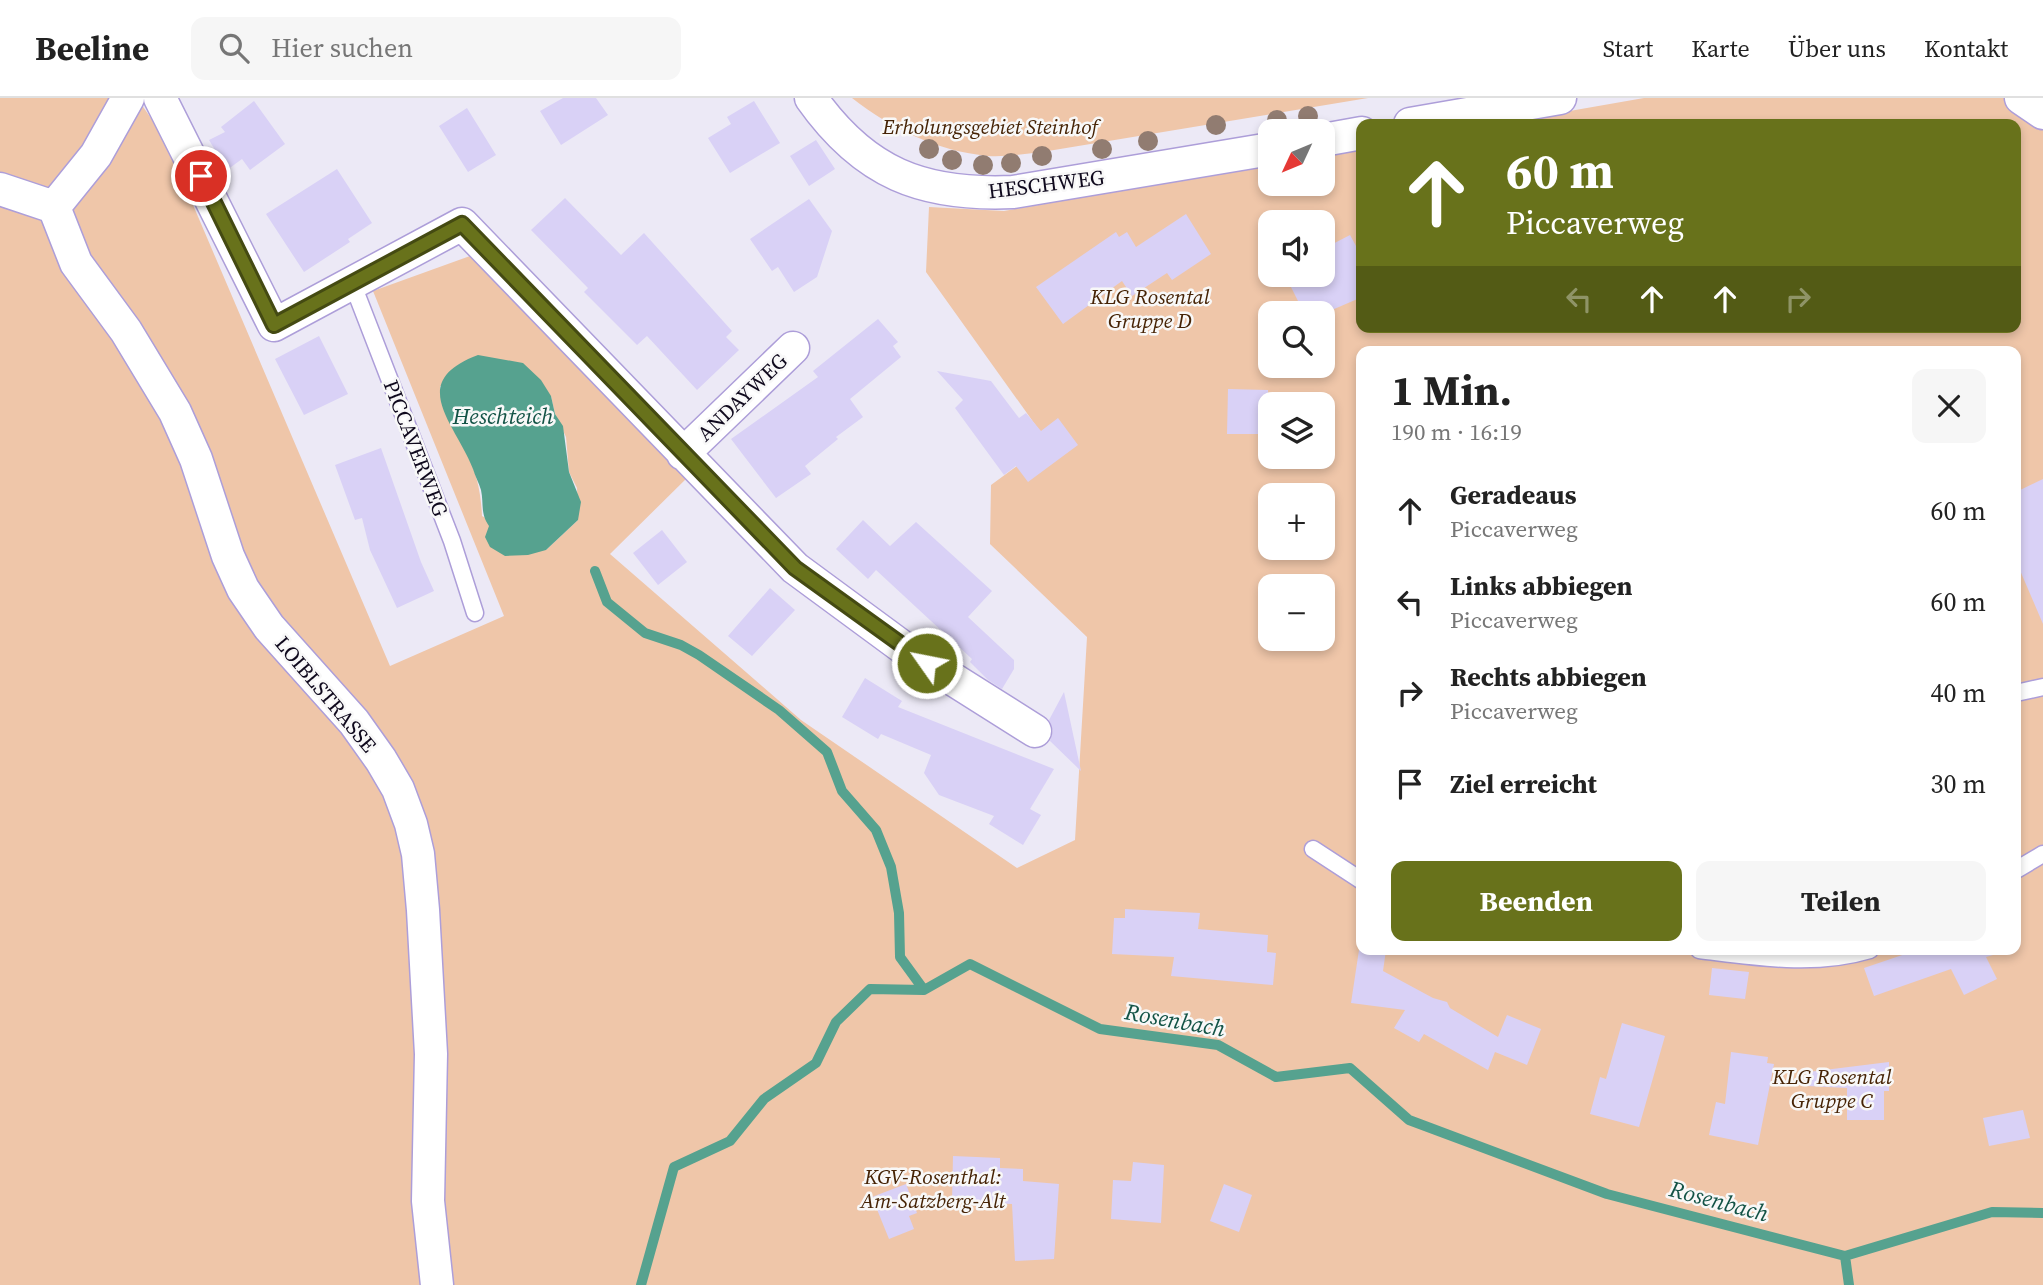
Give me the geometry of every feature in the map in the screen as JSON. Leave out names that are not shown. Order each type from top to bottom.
[{"type":"street","points":[[0,189],[54,207],[96,155],[128,98]]},
{"type":"street","points":[[160,98],[274,325],[353,285],[462,224],[684,454]]},
{"type":"street","name":"HESCHWEG","points":[[811,98],[845,141],[872,163],[910,180],[986,194],[1013,192],[1258,151]]},
{"type":"street","points":[[1439,119],[1560,98]]},
{"type":"street","points":[[2021,98],[2043,113]]},
{"type":"street","points":[[1335,137],[1356,134]]},
{"type":"street","name":"LOIBLSTRASSE","points":[[54,207],[76,262],[132,340],[175,412],[196,459],[228,556],[243,589],[269,627],[354,722],[382,760],[398,789],[411,824],[418,854],[423,910],[431,1054],[428,1201],[437,1285]]},
{"type":"street","name":"ANDAYWEG","points":[[793,348],[684,454],[795,568],[905,649],[1035,731]]},
{"type":"lane","name":"PICCAVERWEG","points":[[353,285],[452,541],[475,613]]},
{"type":"lane","points":[[2021,692],[2043,687]]},
{"type":"lane","points":[[1313,849],[1356,877]]},
{"type":"lane","points":[[2021,867],[2043,855]]},
{"type":"lane","points":[[1743,955],[1796,961],[1854,955]]},
{"type":"green space","points":[[0,98],[137,98],[164,137],[390,666],[504,616],[373,291],[470,256],[691,474],[610,554],[801,720],[1017,868],[1075,840],[1087,637],[990,544],[991,485],[1032,455],[1044,437],[926,272],[929,207],[1004,211],[1258,166],[1258,196],[1335,196],[1335,153],[1356,149],[1356,333],[2021,333],[2021,119],[1524,119],[1644,98],[2043,98],[2043,1285],[0,1285]],"holes":[[[440,386],[551,396],[555,414],[566,437],[569,472],[577,488],[578,520],[546,550],[482,516],[473,468],[449,421]]]},
{"type":"green space","name":"Erholungsgebiet Steinhof","points":[[852,98],[1368,98],[1042,152],[988,156],[951,149],[916,137]]},
{"type":"water","name":"Heschteich","points":[[478,355],[523,363],[541,380],[551,396],[555,414],[563,426],[569,472],[581,502],[578,520],[546,550],[528,555],[505,556],[490,547],[485,537],[489,526],[483,513],[481,490],[448,420],[440,391],[444,378],[456,366]]},
{"type":"building","points":[[563,98],[596,98],[608,115],[561,145],[540,111]]},
{"type":"building","points":[[254,101],[285,144],[250,170],[242,159],[227,170],[209,140],[225,132],[221,127]]},
{"type":"building","points":[[754,101],[780,143],[730,173],[708,138],[731,124],[727,117]]},
{"type":"building","points":[[467,108],[496,155],[468,172],[439,126]]},
{"type":"building","points":[[816,140],[835,169],[809,186],[790,156]]},
{"type":"building","points":[[337,169],[372,223],[348,239],[350,242],[304,272],[266,214]]},
{"type":"building","points":[[565,198],[621,255],[644,233],[732,331],[726,337],[739,350],[697,390],[647,336],[637,345],[584,292],[588,288],[531,230]]},
{"type":"building","points":[[809,199],[832,231],[817,277],[794,292],[778,267],[772,271],[750,239]]},
{"type":"building","points":[[1186,214],[1211,254],[1172,280],[1167,273],[1132,296],[1122,281],[1063,324],[1036,287],[1116,232],[1119,237],[1127,232],[1136,247]]},
{"type":"building","points":[[1350,235],[1356,246],[1356,300],[1335,309],[1335,301],[1298,301],[1291,287],[1335,287],[1335,243]]},
{"type":"building","points":[[878,319],[898,342],[893,346],[901,357],[850,399],[863,417],[836,437],[838,439],[805,466],[811,474],[776,498],[731,439],[818,377],[813,371]]},
{"type":"building","points":[[319,336],[348,394],[304,415],[275,359]]},
{"type":"building","points":[[937,371],[991,381],[1019,418],[1026,413],[1041,431],[1058,418],[1078,445],[1028,482],[1016,466],[1004,475],[955,408],[963,400]]},
{"type":"building","points":[[1228,389],[1268,390],[1258,392],[1258,434],[1227,434]]},
{"type":"building","points":[[381,448],[421,562],[434,591],[397,608],[370,550],[362,518],[355,520],[335,465]]},
{"type":"building","points":[[2043,479],[2043,624],[2021,573],[2021,490]]},
{"type":"building","points":[[863,520],[890,546],[916,522],[992,591],[968,617],[1014,660],[1014,669],[1002,689],[988,680],[970,662],[972,659],[876,570],[868,579],[836,549]]},
{"type":"building","points":[[662,530],[687,562],[658,585],[633,553]]},
{"type":"building","points":[[770,588],[795,610],[752,656],[728,636]]},
{"type":"building","points":[[865,678],[902,701],[898,707],[1054,769],[1030,809],[1041,815],[1023,845],[989,824],[994,816],[939,795],[924,773],[931,755],[881,734],[878,739],[842,717]]},
{"type":"building","points":[[1064,692],[1081,771],[1050,741],[1053,731],[1049,720]]},
{"type":"building","points":[[1125,909],[1200,913],[1198,929],[1268,935],[1267,952],[1276,953],[1273,985],[1171,976],[1174,957],[1112,954],[1114,918],[1125,918]]},
{"type":"building","points":[[1358,955],[1385,955],[1383,971],[1433,998],[1447,1002],[1450,1008],[1498,1037],[1507,1015],[1541,1029],[1527,1065],[1495,1052],[1488,1070],[1424,1034],[1419,1042],[1394,1028],[1405,1010],[1351,1003]]},
{"type":"building","points":[[1902,955],[1993,955],[1986,957],[1997,979],[1964,995],[1951,969],[1874,996],[1864,968]]},
{"type":"building","points":[[1712,968],[1749,972],[1745,999],[1709,995]]},
{"type":"building","points":[[1622,1023],[1665,1036],[1639,1127],[1590,1114],[1600,1077],[1606,1079]]},
{"type":"building","points":[[1731,1052],[1768,1057],[1767,1063],[1774,1064],[1758,1145],[1709,1135],[1716,1102],[1725,1104]]},
{"type":"building","points":[[1889,1062],[1889,1091],[1884,1091],[1884,1120],[1847,1120],[1847,1088],[1808,1086],[1808,1072]]},
{"type":"building","points":[[2023,1110],[2030,1138],[1989,1146],[1983,1118]]},
{"type":"building","points":[[953,1156],[1000,1158],[1000,1168],[1023,1169],[1023,1181],[1059,1184],[1054,1259],[1015,1261],[1012,1204],[952,1202]]},
{"type":"building","points":[[1133,1162],[1164,1165],[1161,1223],[1111,1219],[1113,1180],[1131,1181]]},
{"type":"building","points":[[906,1184],[917,1213],[909,1216],[914,1229],[889,1239],[872,1197]]},
{"type":"building","points":[[1224,1184],[1252,1195],[1239,1232],[1210,1221]]},
{"type":"waterway","points":[[595,571],[607,602],[645,633],[681,645],[699,655],[779,710],[827,752],[842,791],[876,830],[891,867],[899,913],[900,957],[924,990]]},
{"type":"waterway","name":"Rosenbach","points":[[641,1285],[674,1167],[730,1141],[764,1099],[816,1063],[836,1022],[870,989],[924,990],[970,964],[1100,1029],[1218,1045],[1276,1077],[1350,1068],[1409,1120],[1607,1194],[1845,1256],[1992,1212],[2043,1213]]},
{"type":"waterway","points":[[1845,1256],[1849,1285]]},
{"type":"route","points":[[201,176],[274,325],[353,285],[462,224],[795,568],[927,663]]},
{"type":"park label","name":"KLG Rosental Gruppe D","points":[[1150,308]]},
{"type":"park label","name":"KLG Rosental Gruppe C","points":[[1832,1088]]},
{"type":"park label","name":"KGV-Rosenthal: Am-Satzberg-Alt","points":[[933,1188]]}]
